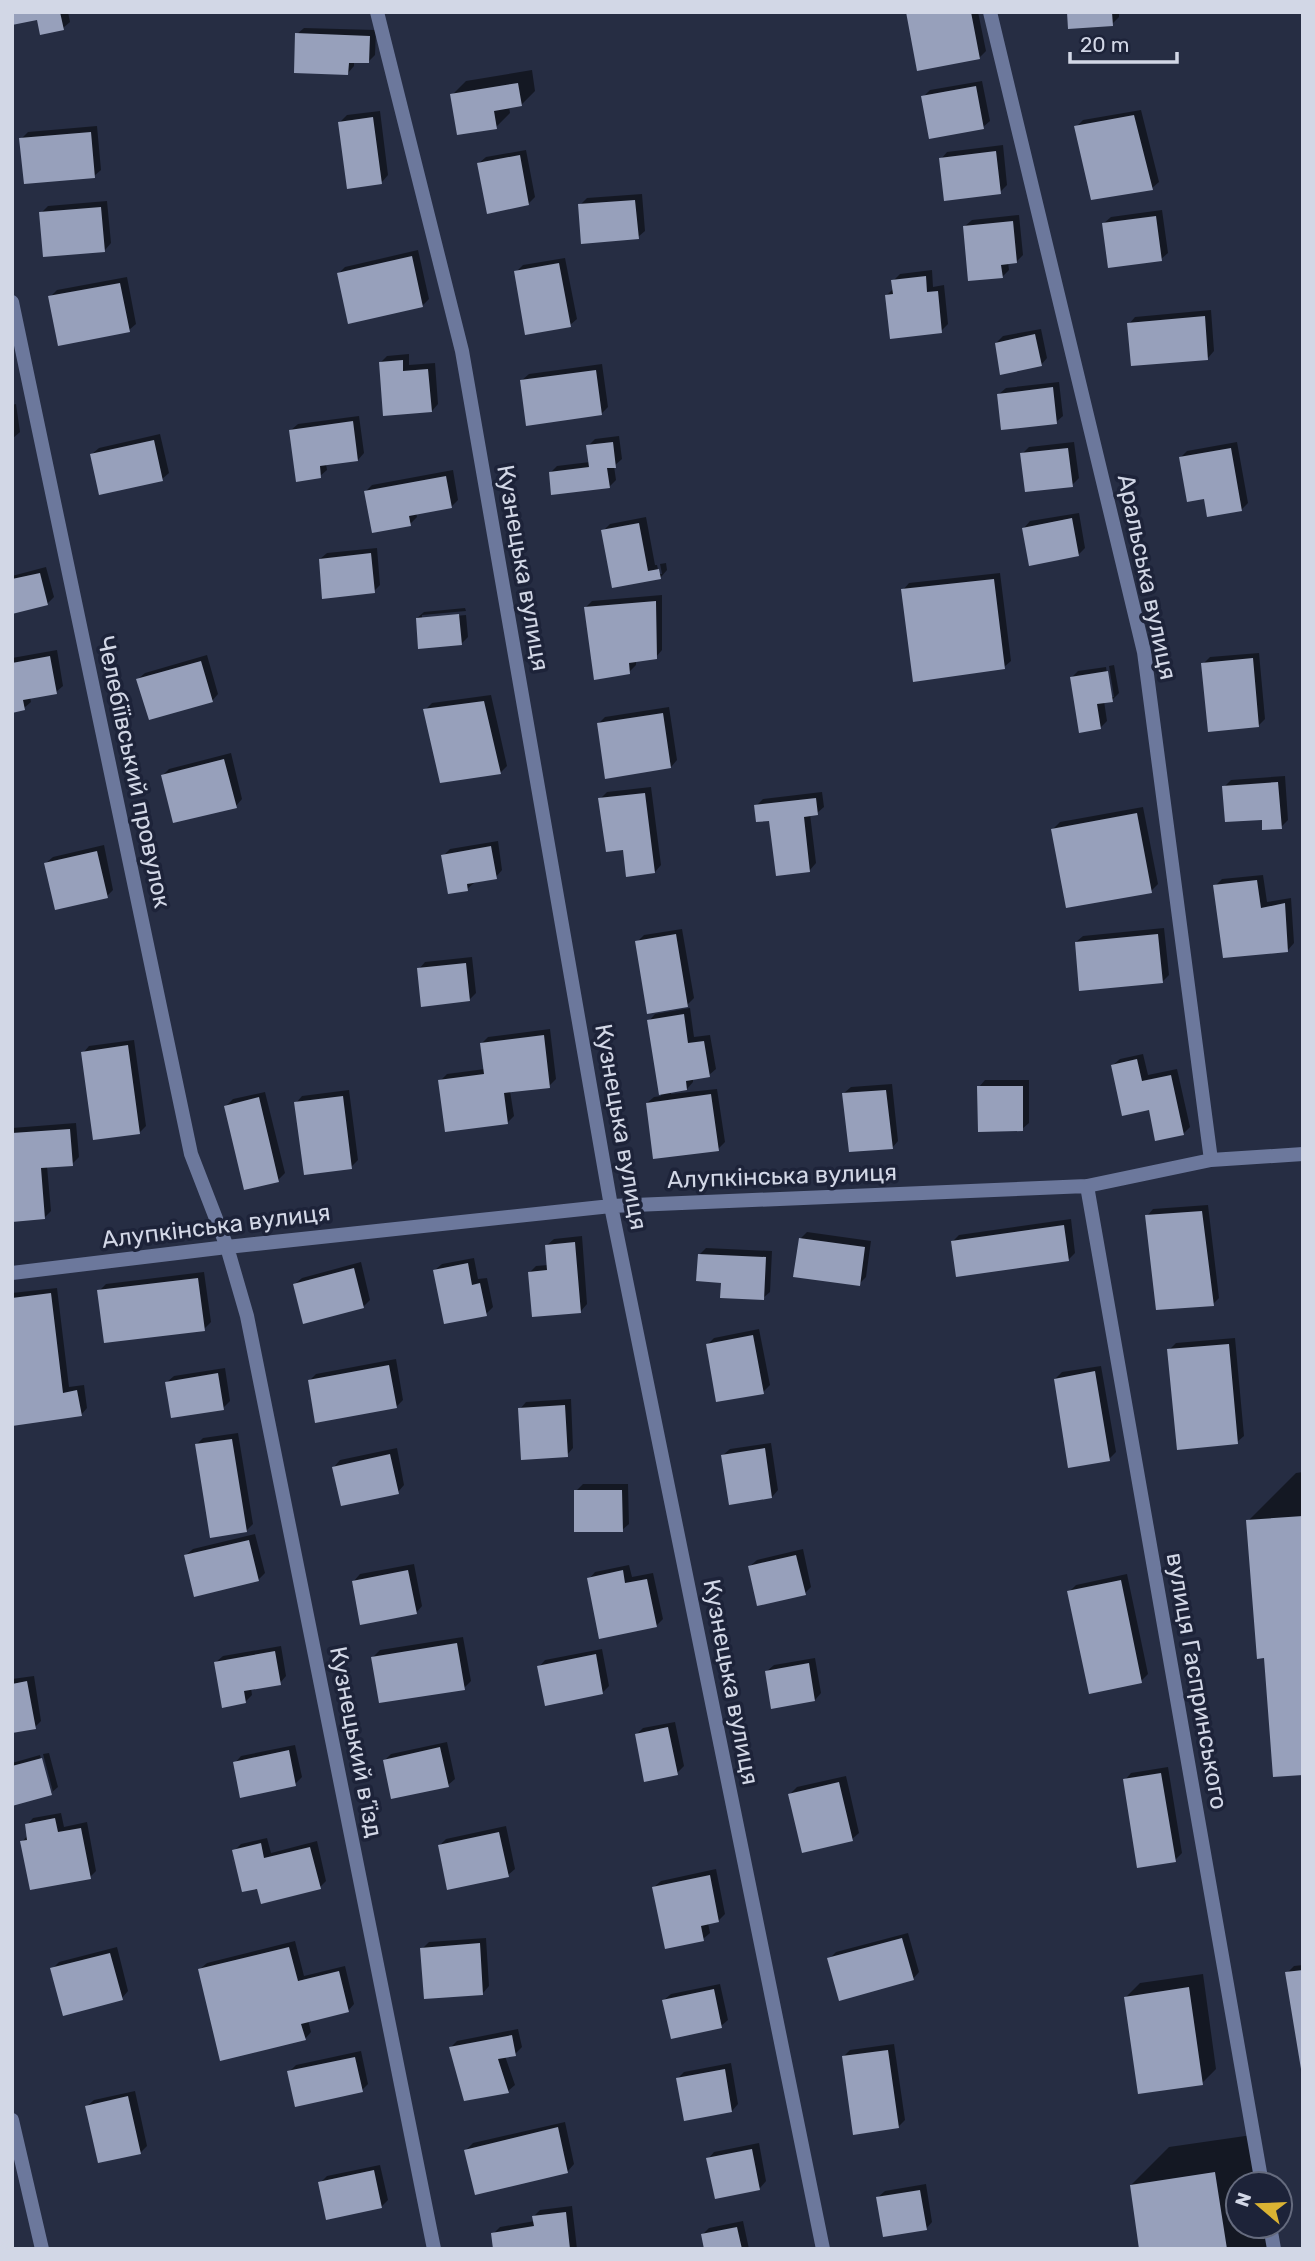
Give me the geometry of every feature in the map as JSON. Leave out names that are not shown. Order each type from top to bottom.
[{"type":"street","name":"Кузнецька вулиця","points":[[377,12],[462,351],[611,1206],[823,2249]]},
{"type":"street","name":"Аральська вулиця","points":[[990,12],[1144,652],[1211,1160]]},
{"type":"street","name":"Челебіївський провулок","points":[[12,302],[191,1154],[227,1247]]},
{"type":"street","name":"Алупкінська вулиця","points":[[12,1273],[611,1206],[1087,1186],[1211,1160],[1303,1154]]},
{"type":"street","name":"вулиця Гаспринського","points":[[1087,1186],[1260,2170]]},
{"type":"street","name":"Кузнецький в’їзд","points":[[227,1247],[247,1316],[434,2249]]},
{"type":"street","points":[[12,2120],[42,2249]]},
{"type":"building","points":[[12,12],[60,12],[64,30],[40,35],[37,20],[12,25]]},
{"type":"building","points":[[906,12],[971,12],[980,59],[917,71]]},
{"type":"building","points":[[1067,12],[1112,12],[1113,26],[1068,29]]},
{"type":"building","points":[[295,33],[370,36],[369,63],[349,63],[348,75],[294,73]]},
{"type":"building","points":[[518,83],[522,106],[494,111],[497,129],[457,135],[450,94]]},
{"type":"building","points":[[976,86],[984,129],[929,139],[921,96]]},
{"type":"building","points":[[1134,115],[1153,190],[1091,200],[1074,126]]},
{"type":"building","points":[[373,117],[382,184],[347,189],[338,122]]},
{"type":"building","points":[[91,132],[95,178],[24,184],[19,138]]},
{"type":"building","points":[[996,151],[1001,194],[944,201],[939,158]]},
{"type":"building","points":[[520,155],[529,205],[487,214],[477,163]]},
{"type":"building","points":[[635,200],[639,239],[581,244],[578,204]]},
{"type":"building","points":[[101,207],[105,252],[43,257],[39,212]]},
{"type":"building","points":[[1156,216],[1162,261],[1108,268],[1102,223]]},
{"type":"building","points":[[1013,221],[1017,263],[1001,265],[1003,278],[968,281],[963,226]]},
{"type":"building","points":[[412,256],[423,307],[348,324],[337,273]]},
{"type":"building","points":[[559,263],[571,327],[525,335],[514,271]]},
{"type":"building","points":[[926,276],[927,292],[938,291],[942,333],[890,339],[885,295],[893,294],[891,280]]},
{"type":"building","points":[[120,283],[130,332],[58,346],[48,296]]},
{"type":"building","points":[[1205,316],[1208,360],[1131,366],[1127,323]]},
{"type":"building","points":[[1035,334],[1042,366],[1000,375],[995,343]]},
{"type":"building","points":[[403,360],[403,371],[428,369],[432,412],[383,416],[379,362]]},
{"type":"building","points":[[596,370],[602,415],[526,426],[520,380]]},
{"type":"building","points":[[1053,387],[1057,424],[1001,430],[997,394]]},
{"type":"building","points":[[353,421],[358,461],[320,466],[321,478],[296,482],[289,430]]},
{"type":"building","points":[[154,440],[163,481],[99,495],[90,454]]},
{"type":"building","points":[[613,442],[616,468],[607,468],[610,488],[551,495],[549,472],[589,467],[586,445]]},
{"type":"building","points":[[1068,448],[1073,487],[1025,492],[1020,453]]},
{"type":"building","points":[[1231,448],[1242,511],[1207,517],[1204,499],[1187,502],[1179,457]]},
{"type":"building","points":[[446,476],[452,508],[409,516],[411,526],[372,533],[364,491]]},
{"type":"building","points":[[1072,518],[1079,556],[1029,566],[1022,528]]},
{"type":"building","points":[[639,523],[648,571],[659,569],[661,579],[612,588],[601,530]]},
{"type":"building","points":[[371,553],[375,593],[322,599],[319,559]]},
{"type":"building","points":[[40,573],[48,605],[12,614],[12,579]]},
{"type":"building","points":[[994,579],[1005,669],[913,682],[901,589]]},
{"type":"building","points":[[656,601],[657,659],[629,663],[630,674],[594,680],[584,607]]},
{"type":"building","points":[[459,614],[462,645],[418,649],[416,618]]},
{"type":"building","points":[[50,656],[57,694],[23,700],[25,710],[12,713],[12,663]]},
{"type":"building","points":[[1253,658],[1259,727],[1208,732],[1201,663]]},
{"type":"building","points":[[201,661],[213,702],[149,720],[136,679]]},
{"type":"building","points":[[1108,671],[1113,702],[1097,704],[1101,729],[1079,733],[1070,677]]},
{"type":"building","points":[[484,701],[501,774],[440,783],[423,709]]},
{"type":"building","points":[[663,713],[671,768],[605,779],[597,723]]},
{"type":"building","points":[[224,759],[237,808],[173,823],[161,775]]},
{"type":"building","points":[[1278,782],[1282,829],[1262,830],[1262,820],[1225,822],[1222,786]]},
{"type":"building","points":[[645,793],[655,873],[626,877],[623,850],[606,852],[598,798]]},
{"type":"building","points":[[816,798],[818,815],[804,817],[810,872],[776,876],[769,821],[756,822],[754,805]]},
{"type":"building","points":[[1137,813],[1152,893],[1066,908],[1051,829]]},
{"type":"building","points":[[491,846],[497,879],[467,884],[468,891],[448,894],[441,855]]},
{"type":"building","points":[[97,851],[108,898],[55,910],[44,863]]},
{"type":"building","points":[[1257,880],[1261,908],[1285,903],[1288,952],[1223,958],[1213,885]]},
{"type":"building","points":[[676,934],[688,1007],[647,1014],[635,941]]},
{"type":"building","points":[[1158,934],[1163,983],[1079,991],[1075,942]]},
{"type":"building","points":[[466,963],[470,1001],[421,1007],[417,968]]},
{"type":"building","points":[[684,1014],[688,1043],[704,1041],[710,1077],[686,1081],[687,1090],[659,1095],[647,1020]]},
{"type":"building","points":[[544,1035],[550,1088],[504,1093],[508,1124],[445,1132],[438,1080],[484,1074],[480,1043]]},
{"type":"building","points":[[128,1045],[140,1134],[93,1140],[81,1052]]},
{"type":"building","points":[[1137,1059],[1142,1081],[1171,1075],[1184,1135],[1155,1141],[1149,1110],[1122,1116],[1111,1065]]},
{"type":"building","points":[[977,1086],[1023,1086],[1023,1131],[978,1132]]},
{"type":"building","points":[[886,1090],[893,1149],[849,1152],[842,1093]]},
{"type":"building","points":[[711,1094],[719,1151],[653,1159],[646,1103]]},
{"type":"building","points":[[343,1096],[352,1169],[304,1175],[294,1102]]},
{"type":"building","points":[[259,1097],[279,1182],[244,1190],[224,1106]]},
{"type":"building","points":[[70,1129],[73,1166],[41,1168],[45,1219],[12,1222],[12,1133]]},
{"type":"building","points":[[1202,1211],[1214,1306],[1156,1310],[1145,1215]]},
{"type":"building","points":[[1064,1225],[1069,1261],[956,1277],[951,1241]]},
{"type":"building","points":[[799,1238],[865,1247],[860,1286],[793,1277]]},
{"type":"building","points":[[575,1242],[581,1313],[532,1317],[528,1272],[547,1270],[545,1245]]},
{"type":"building","points":[[698,1254],[766,1257],[764,1300],[720,1298],[721,1283],[696,1281]]},
{"type":"building","points":[[468,1263],[472,1285],[480,1283],[487,1316],[444,1324],[433,1270]]},
{"type":"building","points":[[354,1268],[364,1308],[303,1324],[293,1284]]},
{"type":"building","points":[[198,1278],[205,1331],[104,1343],[97,1290]]},
{"type":"building","points":[[51,1293],[63,1393],[77,1390],[82,1416],[12,1426],[12,1298]]},
{"type":"building","points":[[753,1335],[764,1394],[716,1402],[706,1344]]},
{"type":"building","points":[[1229,1344],[1238,1444],[1177,1450],[1167,1349]]},
{"type":"building","points":[[389,1365],[397,1408],[315,1423],[308,1380]]},
{"type":"building","points":[[1095,1371],[1110,1461],[1068,1468],[1054,1379]]},
{"type":"building","points":[[218,1373],[224,1410],[171,1418],[165,1382]]},
{"type":"building","points":[[565,1405],[568,1457],[521,1460],[518,1408]]},
{"type":"building","points":[[232,1439],[247,1532],[210,1538],[195,1444]]},
{"type":"building","points":[[765,1448],[772,1498],[729,1505],[721,1455]]},
{"type":"building","points":[[390,1454],[399,1494],[341,1506],[332,1467]]},
{"type":"building","points":[[574,1490],[622,1490],[623,1532],[574,1532]]},
{"type":"building","points":[[1303,1516],[1303,1775],[1273,1777],[1264,1658],[1257,1659],[1246,1520]]},
{"type":"building","points":[[249,1540],[259,1581],[194,1597],[184,1555]]},
{"type":"building","points":[[796,1555],[806,1595],[757,1606],[748,1566]]},
{"type":"building","points":[[408,1570],[417,1614],[360,1625],[352,1581]]},
{"type":"building","points":[[623,1570],[625,1583],[647,1579],[657,1627],[599,1639],[587,1578]]},
{"type":"building","points":[[1121,1580],[1142,1683],[1089,1694],[1067,1591]]},
{"type":"building","points":[[457,1643],[465,1690],[379,1703],[371,1657]]},
{"type":"building","points":[[275,1651],[281,1685],[244,1691],[246,1703],[222,1708],[214,1662]]},
{"type":"building","points":[[596,1654],[603,1694],[545,1706],[537,1666]]},
{"type":"building","points":[[809,1663],[815,1701],[771,1709],[765,1671]]},
{"type":"building","points":[[27,1681],[36,1729],[12,1733],[12,1684]]},
{"type":"building","points":[[668,1727],[678,1775],[644,1782],[635,1734]]},
{"type":"building","points":[[440,1747],[449,1787],[391,1799],[383,1760]]},
{"type":"building","points":[[289,1750],[296,1786],[240,1798],[233,1762]]},
{"type":"building","points":[[42,1758],[52,1795],[12,1806],[12,1766]]},
{"type":"building","points":[[1161,1773],[1176,1862],[1137,1868],[1123,1779]]},
{"type":"building","points":[[839,1782],[853,1841],[802,1853],[788,1794]]},
{"type":"building","points":[[55,1818],[58,1832],[81,1828],[91,1879],[30,1890],[20,1841],[27,1840],[25,1824]]},
{"type":"building","points":[[499,1832],[509,1877],[447,1890],[438,1845]]},
{"type":"building","points":[[261,1843],[264,1858],[310,1847],[321,1889],[261,1904],[257,1889],[242,1892],[232,1850]]},
{"type":"building","points":[[710,1875],[719,1922],[701,1926],[704,1941],[665,1949],[652,1887]]},
{"type":"building","points":[[902,1938],[914,1980],[839,2001],[827,1958]]},
{"type":"building","points":[[480,1943],[483,1995],[424,1999],[420,1948]]},
{"type":"building","points":[[289,1947],[298,1981],[339,1971],[349,2012],[301,2024],[306,2040],[220,2061],[198,1969]]},
{"type":"building","points":[[110,1953],[123,2000],[63,2016],[50,1968]]},
{"type":"building","points":[[1303,1970],[1303,2069],[1301,2069],[1285,1972]]},
{"type":"building","points":[[1189,1987],[1203,2085],[1138,2094],[1124,1997]]},
{"type":"building","points":[[714,1989],[722,2028],[671,2039],[662,2000]]},
{"type":"building","points":[[512,2035],[516,2056],[498,2059],[509,2093],[464,2101],[449,2047]]},
{"type":"building","points":[[888,2050],[899,2128],[853,2135],[842,2056]]},
{"type":"building","points":[[355,2057],[363,2092],[295,2107],[287,2071]]},
{"type":"building","points":[[725,2069],[732,2112],[684,2121],[676,2078]]},
{"type":"building","points":[[128,2096],[141,2154],[98,2163],[85,2106]]},
{"type":"building","points":[[558,2127],[568,2173],[475,2195],[464,2150]]},
{"type":"building","points":[[752,2149],[760,2190],[715,2199],[706,2158]]},
{"type":"building","points":[[374,2170],[382,2208],[326,2220],[318,2182]]},
{"type":"building","points":[[1215,2172],[1227,2249],[1139,2249],[1130,2185]]},
{"type":"building","points":[[920,2190],[927,2230],[883,2237],[876,2197]]},
{"type":"building","points":[[566,2212],[570,2249],[493,2249],[491,2233],[534,2226],[532,2216]]},
{"type":"building","points":[[737,2227],[742,2249],[704,2249],[701,2234]]}]
